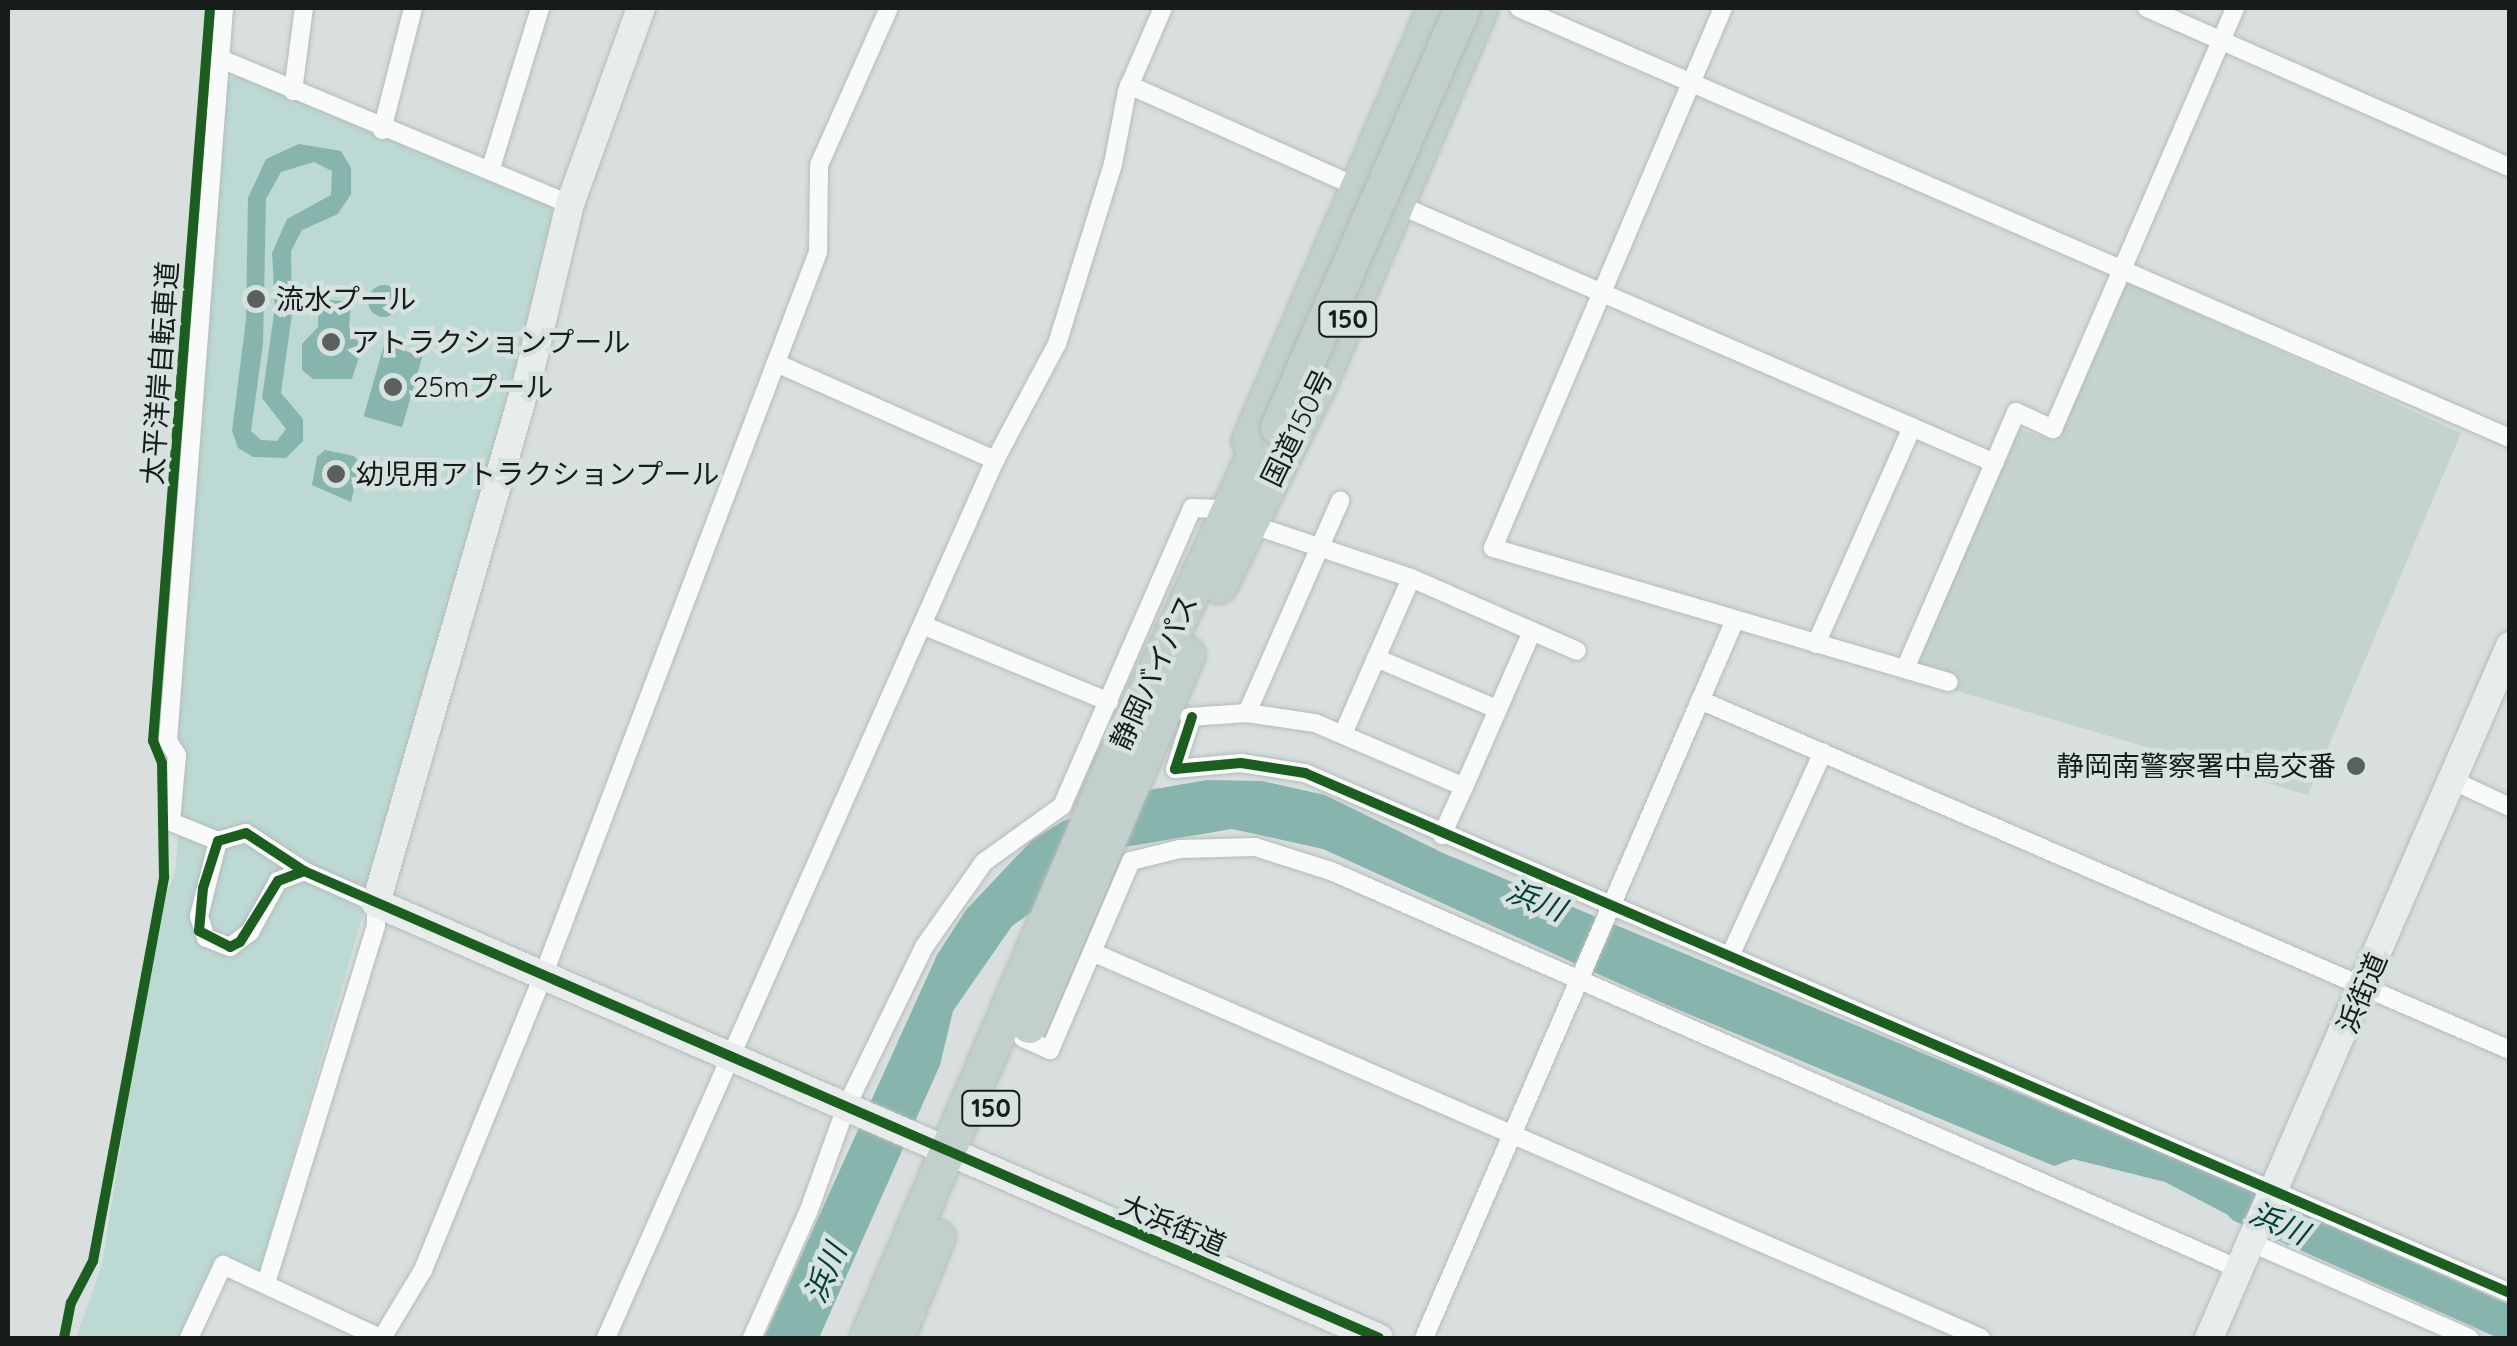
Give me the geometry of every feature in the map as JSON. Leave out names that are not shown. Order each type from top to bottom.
[{"type":"highway","name":"国道150号","points":[[1190,618],[1234,516],[1358,187],[1435,8]]},
{"type":"highway","name":"静岡バイパス","points":[[867,1338],[1103,788],[1190,618],[1445,8]]},
{"type":"highway","name":"静岡バイパス","points":[[1273,425],[1462,8]]},
{"type":"highway","name":"国道150号","points":[[1234,516],[1400,205],[1480,8]]},
{"type":"highway","name":"静岡バイパス","points":[[896,1338],[946,1151],[1023,1038],[1138,776],[1190,618]]},
{"type":"street","points":[[224,8],[168,741],[177,756],[171,822],[218,841],[246,833],[304,871],[376,904]]},
{"type":"street","points":[[293,91],[304,8]]},
{"type":"street","points":[[382,130],[413,8]]},
{"type":"street","points":[[490,171],[540,8]]},
{"type":"street","points":[[267,1280],[376,926],[376,904],[530,371],[570,204],[641,8]]},
{"type":"street","points":[[189,1338],[223,1265],[267,1280],[381,1338],[423,1270],[542,976],[818,252],[819,165],[889,8]]},
{"type":"street","points":[[606,1338],[728,1058],[925,626],[994,460],[1057,344],[1113,164],[1129,85],[1163,8]]},
{"type":"street","points":[[1520,8],[2510,438]]},
{"type":"street","points":[[1723,8],[1493,548],[1949,682]]},
{"type":"street","points":[[2147,8],[2510,167]]},
{"type":"street","points":[[1905,669],[2016,412],[2054,429],[2235,8]]},
{"type":"street","points":[[221,59],[382,130],[570,204]]},
{"type":"street","points":[[1129,85],[1995,463]]},
{"type":"street","points":[[776,363],[994,460]]},
{"type":"street","points":[[1816,644],[1912,427]]},
{"type":"street","points":[[1247,713],[1340,500]]},
{"type":"street","points":[[752,1338],[809,1210],[848,1108],[953,901],[984,862],[1062,806],[1192,508],[1234,516],[1412,578],[1577,650]]},
{"type":"street","points":[[1343,734],[1412,578]]},
{"type":"street","points":[[1424,1338],[1735,620]]},
{"type":"street","points":[[925,626],[1109,702]]},
{"type":"street","points":[[1442,836],[1532,631]]},
{"type":"street","points":[[1376,658],[1497,709]]},
{"type":"street","name":"浜街道","points":[[2209,1338],[2506,664]]},
{"type":"street","points":[[1700,700],[2510,1050]]},
{"type":"street","points":[[1464,787],[1343,734],[1292,717],[1247,713],[1191,717],[1174,769],[1241,764],[1305,773],[1609,910],[1730,956],[2273,1194],[2510,1293]]},
{"type":"street","points":[[1730,956],[1823,752]]},
{"type":"street","points":[[2452,780],[2510,806]]},
{"type":"street","points":[[218,841],[203,888],[200,931],[230,947],[250,932],[278,881],[304,871]]},
{"type":"street","points":[[1023,1038],[1050,1050],[1131,860],[1226,844],[1331,871],[2002,1160],[2239,1268]]},
{"type":"street","name":"大浜街道","points":[[376,904],[1379,1338]]},
{"type":"street","points":[[1092,952],[1981,1338]]},
{"type":"street","points":[[2253,1239],[2469,1338]]},
{"type":"shaded area","points":[[237,75],[548,202],[553,215],[519,373],[260,1271],[221,1256],[182,1338],[76,1338],[102,1265],[157,918],[175,873],[185,754],[175,738],[225,83]]},
{"type":"shaded area","points":[[2124,280],[2461,433],[2308,795],[1950,689],[1918,663],[2018,429],[2055,441]]},
{"type":"water","name":"流水プール","points":[[299,144],[341,151],[351,168],[351,194],[338,214],[302,230],[291,251],[292,314],[281,393],[303,419],[303,441],[286,458],[253,457],[238,448],[232,431],[246,320],[248,198],[266,159]],"holes":[[[314,162],[332,171],[331,195],[287,219],[272,253],[275,307],[262,398],[286,429],[277,441],[261,440],[251,431],[263,344],[266,199],[281,172]]]},
{"type":"water","points":[[384,285],[395,290],[400,301],[395,312],[384,317],[373,312],[368,301],[373,290]]},
{"type":"water","name":"アトラクションプール","points":[[319,299],[351,302],[349,328],[362,348],[352,379],[313,379],[302,370],[302,344],[318,327]]},
{"type":"water","name":"25mプール","points":[[384,345],[422,356],[402,427],[364,416]]},
{"type":"water","name":"幼児用アトラクションプール","points":[[325,450],[354,456],[360,463],[351,502],[312,485],[317,457]]},
{"type":"water","points":[[1207,780],[1262,781],[1325,795],[1443,853],[2258,1193],[2291,1213],[2278,1241],[2165,1182],[2073,1159],[2054,1166],[1662,1003],[1323,849],[1232,829],[1125,847],[1012,926],[953,1011],[940,1065],[819,1338],[764,1338],[937,955],[966,910],[1032,840],[1063,821],[1149,790]]},
{"type":"waterway","name":"浜川","points":[[2242,1205],[2510,1324]]},
{"type":"cycle path","name":"太平洋岸自転車道","points":[[64,1338],[71,1303],[93,1261],[164,877],[162,763],[153,741],[210,8]]},
{"type":"cycle path","points":[[1192,717],[1175,769],[1241,763],[1305,773],[2510,1293]]},
{"type":"cycle path","points":[[304,871],[246,833],[218,841],[203,888],[199,931],[230,947],[240,942],[278,881],[304,871],[1379,1338]]},
{"type":"place","name":"流水プール","points":[[256,299]]},
{"type":"place","name":"アトラクションプール","points":[[331,342]]},
{"type":"place","name":"25mプール","points":[[393,387]]},
{"type":"place","name":"幼児用アトラクションプール","points":[[336,474]]},
{"type":"place","name":"静岡南警察署中島交番","points":[[2356,766]]}]
